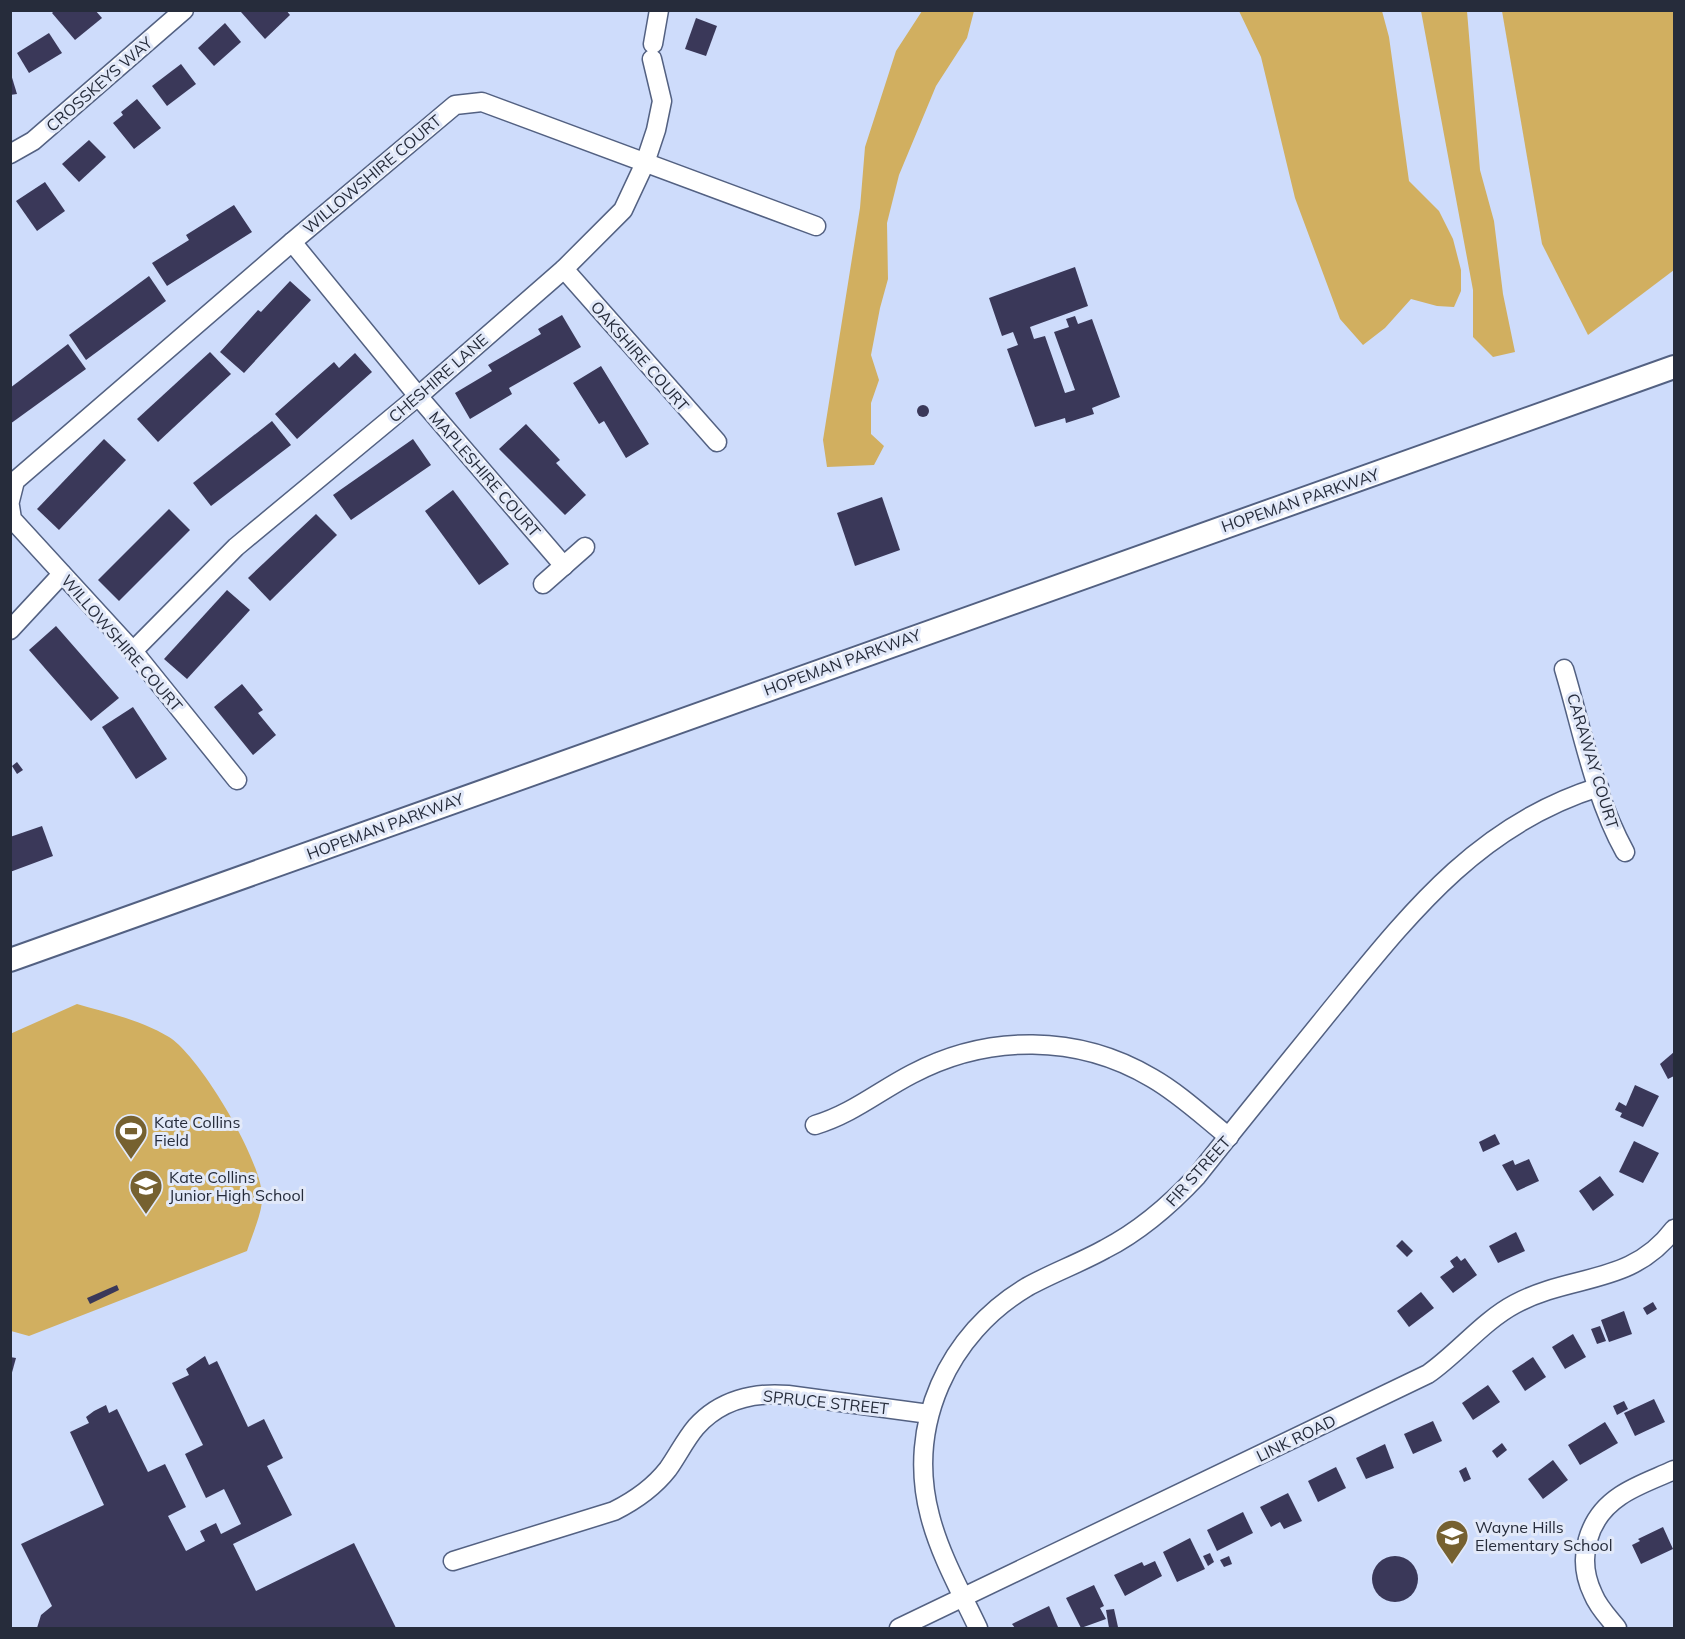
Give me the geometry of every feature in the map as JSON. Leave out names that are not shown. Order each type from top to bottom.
[{"type":"main road","name":"HOPEMAN PARKWAY","points":[[10,960],[1674,367]]},
{"type":"street","name":"CROSSKEYS WAY","points":[[10,154],[33,141],[184,10]]},
{"type":"street","name":"CHESHIRE LANE","points":[[133,651],[236,547],[418,396],[564,269],[623,210],[645,163],[656,130],[662,100],[652,51],[659,10]]},
{"type":"street","name":"WILLOWSHIRE COURT","points":[[237,780],[133,651],[12,519],[10,503],[15,482],[292,242],[455,105],[482,102],[816,226]]},
{"type":"street","name":"MAPLESHIRE COURT","points":[[292,242],[418,396],[564,566]]},
{"type":"street","name":"OAKSHIRE COURT","points":[[564,269],[717,442]]},
{"type":"street","points":[[543,584],[585,547]]},
{"type":"street","points":[[10,630],[62,574]]},
{"type":"street","name":"CARAWAY COURT","points":[[1564,669],[1599,787],[1616,835],[1625,852]]},
{"type":"street","name":"FIR STREET","points":[[978,1629],[941,1550],[926,1498],[924,1455],[929,1414],[947,1366],[964,1341],[985,1317],[1029,1286],[1112,1245],[1153,1218],[1197,1176],[1365,968],[1418,905],[1452,871],[1516,823],[1549,805],[1599,787]]},
{"type":"street","points":[[815,1125],[844,1114],[911,1074],[939,1061],[1000,1045],[1036,1043],[1100,1054],[1128,1065],[1154,1079],[1228,1137]]},
{"type":"street","name":"LINK ROAD","points":[[899,1629],[1428,1374],[1452,1358],[1512,1306],[1563,1285],[1632,1267],[1651,1254],[1674,1229]]},
{"type":"street","name":"SPRUCE STREET","points":[[453,1561],[614,1511],[626,1505],[668,1470],[698,1425],[713,1412],[747,1396],[768,1393],[929,1414]]},
{"type":"street","points":[[1617,1629],[1594,1597],[1587,1580],[1584,1562],[1588,1537],[1596,1521],[1621,1495],[1674,1470]]},
{"type":"shaded area","points":[[922,11],[974,11],[967,38],[936,86],[899,175],[887,223],[888,279],[871,355],[879,380],[871,403],[871,434],[884,446],[874,465],[827,467],[823,440],[860,208],[865,147],[896,51]]},
{"type":"shaded area","points":[[1239,11],[1382,11],[1389,37],[1409,181],[1439,211],[1453,239],[1461,270],[1461,291],[1454,307],[1437,306],[1411,299],[1385,328],[1363,345],[1340,319],[1295,198],[1261,57]]},
{"type":"shaded area","points":[[1421,11],[1467,11],[1480,170],[1494,221],[1503,294],[1515,352],[1493,357],[1473,337],[1473,290]]},
{"type":"shaded area","points":[[1502,11],[1674,11],[1674,270],[1588,335],[1542,244]]},
{"type":"shaded area","name":"Kate Collins Field","points":[[77,1004],[147,1026],[169,1037],[182,1048],[213,1088],[243,1139],[261,1186],[262,1202],[247,1251],[29,1336],[11,1331],[10,1034]]},
{"type":"building","points":[[55,10],[95,10],[102,18],[75,40],[52,13]]},
{"type":"building","points":[[243,10],[286,10],[290,15],[265,39],[241,12]]},
{"type":"building","points":[[696,18],[717,26],[706,56],[685,49]]},
{"type":"building","points":[[225,23],[241,42],[214,66],[198,48]]},
{"type":"building","points":[[49,33],[62,53],[29,73],[17,53]]},
{"type":"building","points":[[181,64],[196,84],[167,106],[152,86]]},
{"type":"building","points":[[10,71],[17,94],[10,95]]},
{"type":"building","points":[[137,99],[161,128],[134,149],[113,123],[123,115],[121,112]]},
{"type":"building","points":[[89,140],[106,157],[79,182],[62,164]]},
{"type":"building","points":[[45,182],[65,211],[37,231],[16,201]]},
{"type":"building","points":[[234,205],[252,232],[167,286],[152,263],[189,240],[186,235]]},
{"type":"building","points":[[1075,267],[1088,306],[1030,327],[1034,339],[1045,336],[1065,393],[1075,390],[1054,332],[1069,327],[1066,319],[1075,316],[1078,324],[1092,319],[1120,397],[1092,408],[1094,414],[1066,423],[1065,418],[1035,427],[1007,349],[1018,345],[1013,332],[1002,336],[989,298]]},
{"type":"building","points":[[149,276],[166,301],[86,360],[69,335]]},
{"type":"building","points":[[290,281],[311,300],[244,373],[220,352],[258,310],[261,312]]},
{"type":"building","points":[[562,315],[581,347],[509,388],[512,394],[470,419],[455,393],[492,371],[488,365],[541,334],[538,329]]},
{"type":"building","points":[[68,344],[86,369],[10,424],[10,388]]},
{"type":"building","points":[[210,352],[231,374],[158,442],[137,419]]},
{"type":"building","points":[[355,353],[372,372],[297,439],[275,414],[334,362],[339,368]]},
{"type":"building","points":[[601,366],[649,444],[626,458],[604,421],[599,424],[573,383]]},
{"type":"building","points":[[923,405],[929,411],[923,417],[917,411]]},
{"type":"building","points":[[272,421],[291,445],[211,506],[193,483]]},
{"type":"building","points":[[526,424],[560,460],[556,463],[586,495],[565,515],[499,449]]},
{"type":"building","points":[[104,439],[126,460],[59,530],[37,509]]},
{"type":"building","points":[[413,439],[431,465],[351,520],[333,495]]},
{"type":"building","points":[[453,490],[509,564],[479,585],[425,511]]},
{"type":"building","points":[[882,497],[900,550],[855,566],[837,513]]},
{"type":"building","points":[[169,509],[190,530],[119,601],[98,580]]},
{"type":"building","points":[[316,514],[337,535],[270,601],[248,578]]},
{"type":"building","points":[[227,590],[250,610],[187,679],[164,659]]},
{"type":"building","points":[[56,626],[119,698],[91,721],[29,650]]},
{"type":"building","points":[[242,684],[263,710],[258,713],[276,735],[253,755],[214,707]]},
{"type":"building","points":[[133,707],[167,759],[136,779],[102,727]]},
{"type":"building","points":[[17,762],[23,770],[17,774],[12,766]]},
{"type":"building","points":[[42,826],[53,856],[10,872],[10,837]]},
{"type":"building","points":[[1674,1052],[1674,1076],[1668,1079],[1660,1064]]},
{"type":"building","points":[[1635,1085],[1659,1096],[1643,1127],[1620,1117],[1622,1113],[1615,1110],[1619,1102],[1626,1106]]},
{"type":"building","points":[[1495,1134],[1500,1144],[1483,1152],[1479,1142]]},
{"type":"building","points":[[1634,1141],[1659,1153],[1643,1183],[1619,1172]]},
{"type":"building","points":[[1529,1159],[1539,1181],[1517,1191],[1502,1165],[1513,1160],[1515,1165]]},
{"type":"building","points":[[1600,1176],[1614,1195],[1593,1211],[1579,1191]]},
{"type":"building","points":[[1516,1232],[1525,1251],[1498,1263],[1489,1246]]},
{"type":"building","points":[[1402,1240],[1413,1251],[1407,1257],[1396,1246]]},
{"type":"building","points":[[1457,1256],[1461,1261],[1465,1258],[1477,1275],[1453,1293],[1440,1277],[1454,1267],[1450,1261]]},
{"type":"building","points":[[117,1285],[119,1290],[90,1304],[87,1298]]},
{"type":"building","points":[[1421,1292],[1434,1308],[1409,1327],[1397,1311]]},
{"type":"building","points":[[1653,1302],[1657,1309],[1647,1315],[1643,1308]]},
{"type":"building","points":[[1624,1311],[1632,1334],[1609,1342],[1601,1320]]},
{"type":"building","points":[[1600,1326],[1606,1341],[1597,1344],[1591,1329]]},
{"type":"building","points":[[1573,1334],[1586,1357],[1565,1369],[1552,1347]]},
{"type":"building","points":[[205,1356],[209,1365],[217,1361],[248,1427],[264,1419],[283,1458],[267,1466],[292,1515],[233,1544],[256,1591],[354,1543],[396,1628],[37,1628],[41,1615],[52,1606],[21,1544],[104,1505],[70,1432],[89,1423],[86,1417],[94,1411],[106,1405],[109,1413],[117,1409],[148,1472],[165,1464],[186,1507],[168,1516],[186,1551],[205,1541],[200,1531],[216,1523],[221,1534],[241,1524],[224,1489],[206,1498],[185,1454],[203,1445],[172,1383],[189,1375],[186,1369]]},
{"type":"building","points":[[10,1357],[16,1358],[11,1376],[10,1375]]},
{"type":"building","points":[[1533,1357],[1546,1377],[1525,1391],[1512,1371]]},
{"type":"building","points":[[1488,1385],[1500,1402],[1473,1420],[1462,1403]]},
{"type":"building","points":[[1654,1399],[1665,1422],[1635,1436],[1624,1413]]},
{"type":"building","points":[[1624,1401],[1628,1409],[1617,1415],[1613,1406]]},
{"type":"building","points":[[1433,1421],[1442,1441],[1413,1454],[1404,1434]]},
{"type":"building","points":[[1605,1422],[1618,1443],[1580,1465],[1568,1445]]},
{"type":"building","points":[[1502,1443],[1507,1450],[1497,1458],[1492,1451]]},
{"type":"building","points":[[1385,1444],[1394,1468],[1366,1479],[1356,1458]]},
{"type":"building","points":[[1553,1460],[1568,1480],[1543,1499],[1528,1479]]},
{"type":"building","points":[[1336,1467],[1346,1488],[1318,1502],[1308,1481]]},
{"type":"building","points":[[1466,1467],[1471,1479],[1464,1482],[1459,1471]]},
{"type":"building","points":[[1288,1493],[1302,1521],[1284,1529],[1280,1522],[1271,1527],[1260,1507]]},
{"type":"building","points":[[1243,1512],[1253,1533],[1217,1551],[1207,1530]]},
{"type":"building","points":[[1663,1527],[1673,1549],[1641,1564],[1632,1545],[1640,1541],[1638,1539]]},
{"type":"building","points":[[1190,1538],[1205,1569],[1177,1582],[1163,1552]]},
{"type":"building","points":[[1210,1553],[1214,1562],[1208,1566],[1203,1556]]},
{"type":"building","points":[[1229,1556],[1232,1564],[1224,1567],[1220,1560]]},
{"type":"building","points":[[1395,1556],[1411,1563],[1418,1579],[1411,1595],[1395,1602],[1379,1595],[1372,1579],[1379,1563]]},
{"type":"building","points":[[1155,1561],[1162,1576],[1125,1596],[1114,1575],[1142,1562],[1144,1566]]},
{"type":"building","points":[[1094,1585],[1104,1606],[1100,1608],[1106,1619],[1081,1628],[1066,1598]]},
{"type":"building","points":[[1049,1606],[1058,1627],[1015,1628],[1012,1624]]},
{"type":"building","points":[[1114,1609],[1118,1627],[1109,1628],[1106,1610]]},
{"type":"place","name":"Kate Collins Field","points":[[131,1160]]},
{"type":"place","name":"Kate Collins Junior High School","points":[[146,1215]]},
{"type":"place","name":"Wayne Hills Elementary School","points":[[1452,1565]]}]
